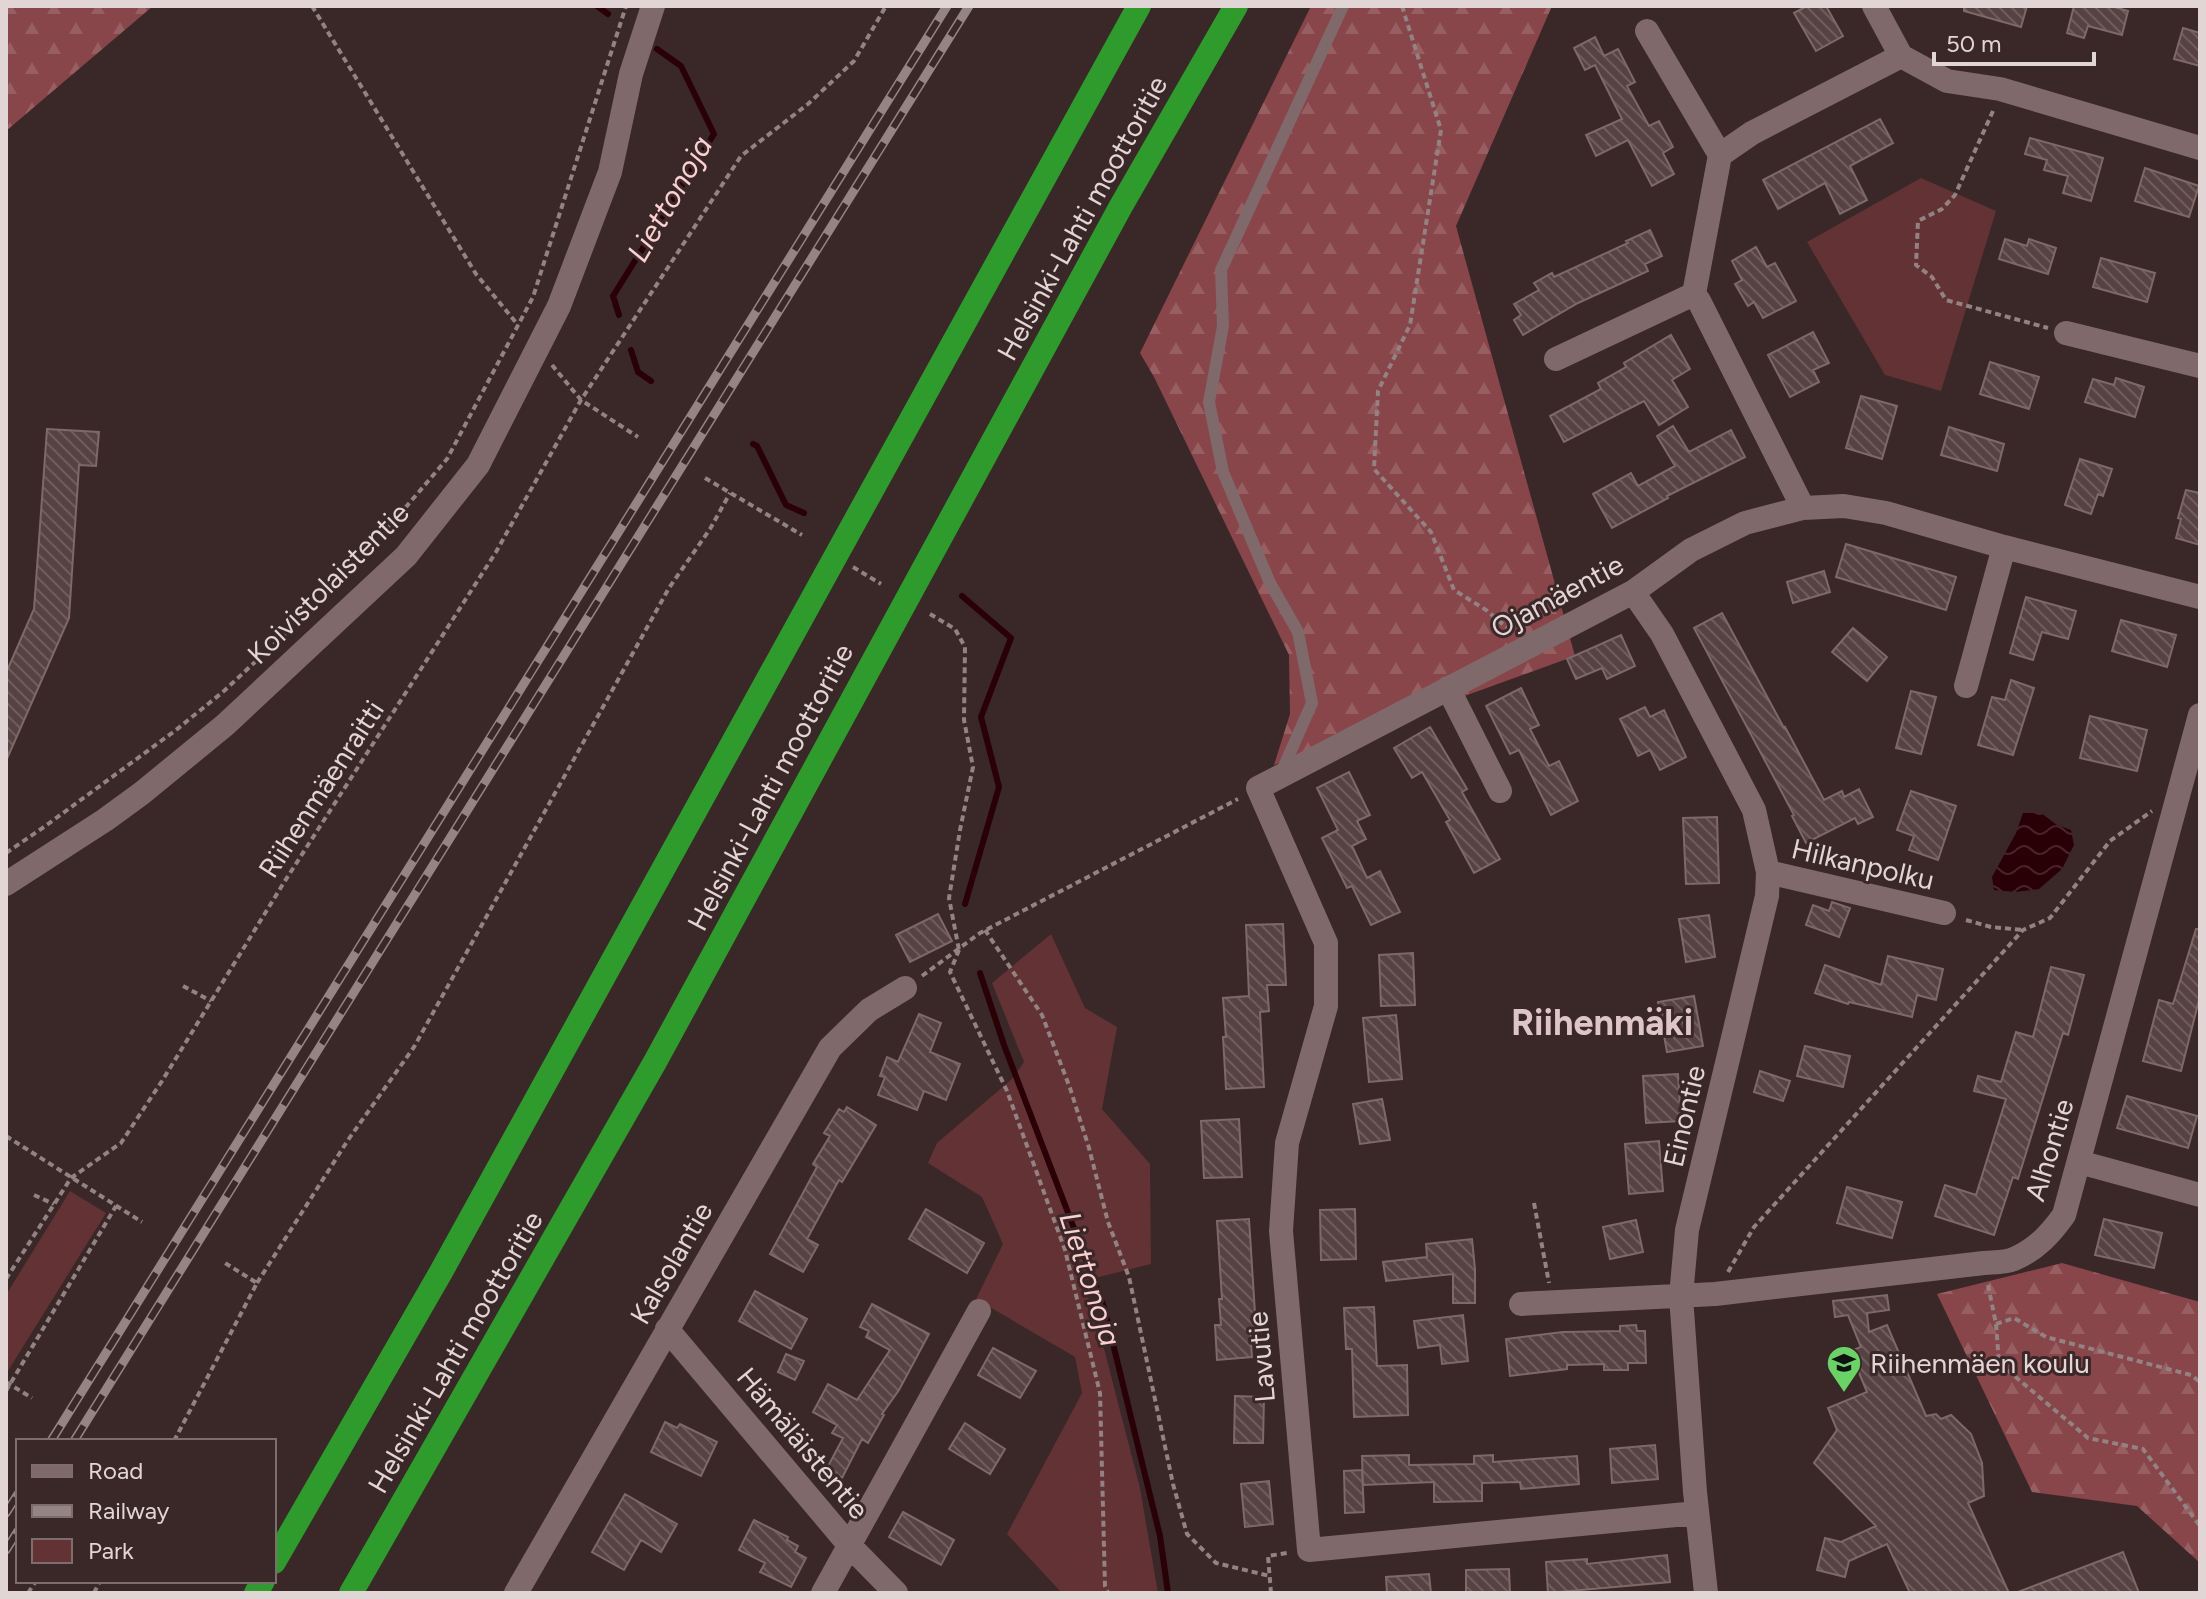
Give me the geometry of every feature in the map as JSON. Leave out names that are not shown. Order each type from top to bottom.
[{"type":"highway","name":"Helsinki-Lahti moottoritie","points":[[276,1559],[441,1272],[1139,6]]},
{"type":"highway","name":"Helsinki-Lahti moottoritie","points":[[351,1593],[655,1062],[1114,219],[1236,6]]},
{"type":"street","name":"Koivistolaistentie","points":[[6,884],[105,820],[225,725],[406,556],[478,465],[559,306],[610,172],[631,74],[653,6]]},
{"type":"street","points":[[1874,6],[1901,56],[1947,81],[2000,89],[2200,148]]},
{"type":"street","points":[[1647,31],[1720,155],[1694,294],[1803,508]]},
{"type":"street","points":[[1720,155],[1752,133],[1901,56]]},
{"type":"street","points":[[1556,359],[1694,294]]},
{"type":"street","points":[[2066,333],[2200,366]]},
{"type":"street","name":"Ojamäentie","points":[[1269,783],[1633,592],[1691,550],[1745,523],[1803,508],[1844,506],[1886,513],[2200,597]]},
{"type":"street","points":[[1966,686],[2004,547]]},
{"type":"street","name":"Einontie","points":[[1633,592],[1662,634],[1754,810],[1768,872],[1767,896],[1687,1230],[1681,1296],[1706,1593]]},
{"type":"street","points":[[1448,688],[1500,791]]},
{"type":"street","name":"Alhontie","points":[[1521,1304],[1715,1294],[2014,1260],[2038,1245],[2064,1215],[2200,715]]},
{"type":"street","name":"Lavutie","points":[[1269,783],[1326,943],[1326,1006],[1287,1143],[1281,1231],[1309,1550]]},
{"type":"street","name":"Hilkanpolku","points":[[1768,872],[1944,913]]},
{"type":"street","name":"Kalsolantie","points":[[516,1593],[830,1048],[869,1010],[905,988]]},
{"type":"street","points":[[2079,1162],[2200,1195]]},
{"type":"street","points":[[823,1593],[979,1311]]},
{"type":"street","name":"Hämäläistentie","points":[[667,1329],[850,1546],[896,1593]]},
{"type":"street","points":[[1309,1550],[1697,1513]]},
{"type":"lane","points":[[1269,783],[1312,703],[1298,632],[1270,583],[1223,472],[1209,402],[1223,326],[1221,270],[1343,6]]},
{"type":"path","points":[[312,6],[476,274],[518,325]]},
{"type":"path","points":[[6,853],[176,730],[224,691],[347,576],[447,459],[533,297],[626,6]]},
{"type":"path","name":"Riihenmäenraitti","points":[[71,1178],[121,1143],[496,552],[581,400],[741,156],[808,104],[854,61],[886,6]]},
{"type":"path","points":[[1402,6],[1441,130],[1410,325],[1378,391],[1374,469],[1431,532],[1454,590],[1486,610],[1530,646]]},
{"type":"path","points":[[2000,89],[1988,124],[1955,195],[1942,209],[1918,221],[1916,265],[1932,277],[1946,300],[2066,333]]},
{"type":"path","points":[[581,400],[638,437]]},
{"type":"path","points":[[705,478],[802,535]]},
{"type":"path","points":[[175,1439],[257,1283],[348,1140],[414,1047],[669,588],[710,529],[730,493]]},
{"type":"path","points":[[853,567],[881,584]]},
{"type":"path","points":[[930,614],[955,629],[965,647],[964,720],[973,767],[949,898],[959,950],[950,972],[1007,1091],[1065,1250],[1100,1393],[1105,1586],[1108,1593]]},
{"type":"path","points":[[905,988],[982,932],[1269,783]]},
{"type":"path","points":[[1715,1294],[1754,1227],[2023,930],[2050,918],[2110,841],[2157,807],[2174,809]]},
{"type":"path","points":[[1944,913],[1991,927],[2023,930]]},
{"type":"path","points":[[982,932],[1042,1015],[1070,1088],[1108,1222],[1129,1277],[1173,1484],[1187,1534],[1216,1563],[1270,1576]]},
{"type":"path","points":[[183,986],[211,1001]]},
{"type":"path","points":[[6,1136],[142,1222]]},
{"type":"path","points":[[6,1279],[71,1178]]},
{"type":"path","points":[[34,1195],[54,1204]]},
{"type":"path","points":[[1534,1203],[1553,1302]]},
{"type":"path","points":[[6,1391],[116,1206]]},
{"type":"path","points":[[225,1263],[257,1283]]},
{"type":"path","points":[[1984,1263],[1996,1324],[1999,1363],[2088,1438],[2143,1449],[2200,1526]]},
{"type":"path","points":[[1996,1324],[2014,1318],[2046,1337],[2191,1375],[2200,1382]]},
{"type":"path","points":[[8,1384],[32,1398]]},
{"type":"path","points":[[1271,1593],[1268,1556],[1309,1550]]},
{"type":"green space","points":[[6,6],[153,6],[6,131]]},
{"type":"green space","points":[[1311,6],[1552,6],[1456,226],[1575,656],[1274,765],[1290,714],[1289,655],[1140,353]]},
{"type":"green space","points":[[1921,178],[1996,211],[1941,391],[1885,375],[1807,242]]},
{"type":"green space","points":[[1051,934],[1085,1008],[1117,1027],[1102,1109],[1150,1164],[1151,1264],[1083,1281],[1100,1333],[1140,1488],[1158,1593],[1062,1593],[1007,1534],[1082,1393],[1075,1357],[976,1299],[1003,1244],[982,1197],[928,1163],[937,1143],[1012,1079],[1024,1062],[992,983]]},
{"type":"green space","points":[[70,1191],[106,1213],[8,1371],[6,1295]]},
{"type":"green space","points":[[2062,1263],[2200,1302],[2200,1563],[2137,1506],[2032,1492],[1937,1294]]},
{"type":"water","points":[[2023,813],[2041,813],[2057,825],[2071,830],[2074,845],[2062,869],[2039,889],[2015,892],[1994,890],[1992,877],[2016,833]]},
{"type":"building","points":[[1807,6],[1826,6],[1843,36],[1816,51],[1794,13]]},
{"type":"building","points":[[1964,6],[2027,6],[2021,27],[1964,11]]},
{"type":"building","points":[[2074,6],[2111,6],[2128,11],[2122,35],[2088,26],[2084,38],[2067,33]]},
{"type":"building","points":[[2183,28],[2200,33],[2200,66],[2174,59]]},
{"type":"building","points":[[1595,37],[1604,56],[1618,49],[1635,82],[1627,86],[1649,126],[1659,121],[1673,147],[1663,153],[1674,174],[1652,186],[1628,140],[1596,156],[1586,135],[1622,119],[1595,65],[1585,70],[1574,48]]},
{"type":"building","points":[[1880,119],[1893,143],[1850,166],[1867,200],[1840,214],[1825,183],[1778,209],[1763,180]]},
{"type":"building","points":[[2030,138],[2103,158],[2091,201],[2063,193],[2068,176],[2044,170],[2047,160],[2025,154]]},
{"type":"building","points":[[2145,168],[2199,186],[2189,217],[2135,201]]},
{"type":"building","points":[[1650,230],[1662,256],[1645,264],[1648,271],[1578,303],[1523,335],[1514,320],[1521,315],[1514,304],[1539,290],[1534,283],[1552,273],[1554,277]]},
{"type":"building","points":[[2005,239],[2027,246],[2029,239],[2056,248],[2048,274],[1999,259]]},
{"type":"building","points":[[1756,247],[1767,267],[1775,263],[1796,301],[1763,318],[1754,302],[1748,306],[1735,284],[1742,280],[1732,261]]},
{"type":"building","points":[[2101,258],[2155,273],[2147,302],[2093,287]]},
{"type":"building","points":[[1813,332],[1829,363],[1813,370],[1819,382],[1790,397],[1768,355]]},
{"type":"building","points":[[1671,335],[1690,369],[1672,380],[1688,407],[1659,425],[1644,401],[1564,442],[1550,416],[1601,389],[1598,383],[1626,367],[1624,363]]},
{"type":"building","points":[[1990,362],[2039,377],[2029,409],[1980,394]]},
{"type":"building","points":[[2116,378],[2144,387],[2135,417],[2085,402],[2093,379],[2114,385]]},
{"type":"building","points":[[1861,396],[1897,406],[1882,459],[1846,448]]},
{"type":"building","points":[[1673,426],[1689,452],[1731,430],[1745,457],[1612,528],[1593,494],[1631,473],[1638,486],[1675,466],[1657,436]]},
{"type":"building","points":[[1949,427],[2004,444],[1997,471],[1941,455]]},
{"type":"building","points":[[47,429],[99,432],[96,466],[79,465],[69,618],[6,761],[6,673],[34,609]]},
{"type":"building","points":[[2080,459],[2112,469],[2103,496],[2098,494],[2091,514],[2065,505]]},
{"type":"building","points":[[2186,490],[2200,493],[2200,545],[2176,538]]},
{"type":"building","points":[[1846,544],[1956,577],[1946,610],[1836,577]]},
{"type":"building","points":[[1824,571],[1830,592],[1793,603],[1787,582]]},
{"type":"building","points":[[2026,597],[2076,611],[2068,639],[2042,632],[2033,660],[2010,653]]},
{"type":"building","points":[[1722,613],[1824,800],[1842,791],[1844,797],[1859,789],[1873,817],[1858,824],[1855,818],[1806,843],[1694,628]]},
{"type":"building","points":[[2121,620],[2176,635],[2167,667],[2112,651]]},
{"type":"building","points":[[1853,628],[1887,657],[1867,681],[1832,652]]},
{"type":"building","points":[[1621,635],[1635,666],[1607,679],[1602,668],[1576,679],[1567,659]]},
{"type":"building","points":[[2011,680],[2034,688],[2013,755],[1978,745],[1992,697],[2005,700]]},
{"type":"building","points":[[1521,688],[1539,725],[1530,729],[1549,766],[1559,761],[1578,801],[1551,815],[1519,750],[1510,754],[1486,706]]},
{"type":"building","points":[[1911,691],[1936,697],[1921,754],[1896,748]]},
{"type":"building","points":[[1645,707],[1650,717],[1664,710],[1686,757],[1660,770],[1650,750],[1638,756],[1620,719]]},
{"type":"building","points":[[2090,716],[2147,730],[2137,771],[2080,758]]},
{"type":"building","points":[[1430,727],[1467,789],[1462,792],[1500,859],[1474,873],[1446,822],[1450,820],[1422,772],[1412,778],[1394,748]]},
{"type":"building","points":[[1349,772],[1370,815],[1357,821],[1366,839],[1352,846],[1367,878],[1380,871],[1400,912],[1371,925],[1352,886],[1347,888],[1322,838],[1338,830],[1317,788]]},
{"type":"building","points":[[1911,791],[1956,806],[1938,860],[1909,850],[1914,836],[1897,830]]},
{"type":"building","points":[[1717,817],[1719,883],[1686,884],[1683,818]]},
{"type":"building","points":[[1832,902],[1850,908],[1839,937],[1806,925],[1813,905],[1829,911]]},
{"type":"building","points":[[938,914],[952,941],[910,962],[896,935]]},
{"type":"building","points":[[1709,915],[1715,957],[1686,962],[1679,919]]},
{"type":"building","points":[[1283,924],[1286,985],[1267,985],[1269,1011],[1260,1012],[1264,1087],[1226,1089],[1223,998],[1249,996],[1246,925]]},
{"type":"building","points":[[2196,929],[2200,929],[2200,996],[2181,1071],[2143,1061],[2159,1000],[2173,1004]]},
{"type":"building","points":[[1413,953],[1415,1005],[1381,1006],[1379,955]]},
{"type":"building","points":[[1888,956],[1943,969],[1936,1000],[1917,995],[1912,1017],[1848,1004],[1815,993],[1825,965],[1881,985]]},
{"type":"building","points":[[2051,967],[2084,975],[2068,1035],[2063,1033],[2018,1179],[2013,1177],[1994,1235],[1935,1216],[1945,1185],[1976,1195],[2006,1099],[1974,1091],[1978,1076],[2001,1082],[2016,1032],[2033,1037]]},
{"type":"building","points":[[1694,996],[1703,1046],[1667,1052],[1658,1002]]},
{"type":"building","points":[[919,1014],[941,1023],[930,1052],[960,1064],[946,1100],[924,1091],[917,1110],[878,1095],[885,1077],[880,1076],[887,1057],[898,1062]]},
{"type":"building","points":[[1396,1015],[1402,1079],[1369,1082],[1363,1018]]},
{"type":"building","points":[[1805,1046],[1850,1056],[1843,1087],[1797,1076]]},
{"type":"building","points":[[1760,1071],[1790,1081],[1783,1101],[1754,1092]]},
{"type":"building","points":[[1678,1074],[1681,1121],[1646,1123],[1643,1076]]},
{"type":"building","points":[[2127,1096],[2197,1116],[2188,1148],[2117,1128]]},
{"type":"building","points":[[1382,1099],[1390,1140],[1360,1144],[1353,1104]]},
{"type":"building","points":[[847,1107],[876,1125],[842,1182],[839,1180],[807,1239],[818,1245],[803,1272],[770,1254],[817,1167],[813,1164],[830,1136],[824,1133],[839,1109],[844,1112]]},
{"type":"building","points":[[1239,1119],[1242,1177],[1204,1178],[1201,1121]]},
{"type":"building","points":[[1659,1141],[1663,1191],[1629,1194],[1625,1144]]},
{"type":"building","points":[[1847,1187],[1902,1202],[1892,1238],[1837,1223]]},
{"type":"building","points":[[926,1209],[984,1243],[967,1273],[909,1239]]},
{"type":"building","points":[[1355,1209],[1356,1259],[1321,1260],[1320,1210]]},
{"type":"building","points":[[1249,1219],[1256,1329],[1250,1329],[1252,1357],[1217,1360],[1215,1325],[1221,1325],[1219,1299],[1222,1299],[1217,1221]]},
{"type":"building","points":[[2104,1219],[2162,1233],[2154,1268],[2095,1255]]},
{"type":"building","points":[[1636,1220],[1643,1252],[1610,1259],[1603,1227]]},
{"type":"building","points":[[1472,1239],[1475,1303],[1453,1303],[1453,1274],[1386,1281],[1383,1262],[1427,1257],[1426,1244]]},
{"type":"building","points":[[755,1291],[807,1319],[791,1349],[739,1321]]},
{"type":"building","points":[[1887,1295],[1889,1310],[1867,1313],[1869,1332],[1887,1325],[1926,1416],[1936,1414],[1941,1419],[1951,1415],[1971,1434],[1982,1463],[1984,1496],[1968,1503],[2009,1593],[1910,1593],[1887,1544],[1849,1561],[1845,1577],[1817,1570],[1825,1538],[1841,1542],[1876,1526],[1814,1463],[1837,1430],[1828,1408],[1867,1392],[1850,1351],[1861,1347],[1848,1315],[1835,1317],[1833,1301]]},
{"type":"building","points":[[872,1304],[929,1334],[868,1443],[862,1439],[842,1478],[826,1470],[843,1438],[832,1433],[837,1425],[813,1412],[828,1384],[857,1400],[890,1350],[866,1337],[869,1331],[860,1327]]},
{"type":"building","points":[[1374,1307],[1377,1366],[1407,1365],[1408,1415],[1354,1417],[1352,1349],[1346,1349],[1344,1308]]},
{"type":"building","points":[[1463,1315],[1468,1361],[1442,1364],[1440,1345],[1418,1348],[1414,1321]]},
{"type":"building","points":[[1636,1325],[1637,1331],[1645,1331],[1646,1363],[1628,1363],[1628,1370],[1604,1370],[1604,1364],[1567,1365],[1567,1369],[1510,1376],[1506,1339],[1563,1332],[1620,1331],[1620,1326]]},
{"type":"building","points":[[993,1348],[1036,1371],[1020,1398],[978,1375]]},
{"type":"building","points":[[786,1354],[804,1361],[795,1380],[778,1372]]},
{"type":"building","points":[[1235,1396],[1264,1397],[1263,1443],[1234,1443]]},
{"type":"building","points":[[665,1422],[677,1428],[680,1424],[717,1442],[701,1476],[651,1452]]},
{"type":"building","points":[[965,1423],[1005,1449],[990,1474],[949,1449]]},
{"type":"building","points":[[1655,1445],[1658,1479],[1612,1483],[1610,1449]]},
{"type":"building","points":[[1409,1455],[1409,1465],[1474,1464],[1474,1456],[1493,1455],[1493,1462],[1577,1456],[1579,1484],[1521,1489],[1520,1482],[1482,1483],[1482,1501],[1434,1502],[1434,1482],[1363,1485],[1362,1456]]},
{"type":"building","points":[[1362,1470],[1364,1512],[1345,1513],[1344,1471]]},
{"type":"building","points":[[1269,1481],[1273,1524],[1245,1527],[1241,1484]]},
{"type":"building","points":[[625,1494],[677,1524],[661,1552],[641,1540],[624,1570],[592,1552]]},
{"type":"building","points":[[903,1512],[954,1540],[941,1565],[889,1537]]},
{"type":"building","points":[[754,1520],[788,1537],[787,1540],[798,1546],[795,1552],[806,1558],[791,1587],[760,1572],[765,1563],[739,1550]]},
{"type":"building","points":[[2123,1552],[2139,1593],[2018,1593],[2018,1592]]},
{"type":"building","points":[[1667,1555],[1670,1582],[1548,1593],[1546,1562],[1587,1559],[1587,1564]]},
{"type":"building","points":[[1509,1569],[1510,1593],[1466,1593],[1466,1570]]},
{"type":"building","points":[[1429,1574],[1431,1593],[1387,1593],[1386,1577]]},
{"type":"waterway","name":"Liettonoja","points":[[597,6],[608,14]]},
{"type":"waterway","name":"Liettonoja","points":[[619,315],[613,296],[714,134],[681,66],[657,49]]},
{"type":"waterway","name":"Liettonoja","points":[[631,350],[638,372],[651,381]]},
{"type":"waterway","name":"Liettonoja","points":[[753,444],[757,446],[786,505],[804,513]]},
{"type":"waterway","name":"Liettonoja","points":[[962,596],[1011,638],[981,717],[999,787],[965,904]]},
{"type":"waterway","name":"Liettonoja","points":[[980,973],[1004,1045],[1104,1307],[1160,1536],[1168,1593]]},
{"type":"railway","points":[[52,1439],[947,6]]},
{"type":"railway","points":[[75,1439],[969,6]]},
{"type":"railway","points":[[6,1513],[16,1497]]},
{"type":"railway","points":[[6,1550],[16,1534]]},
{"type":"place","name":"Riihenmäen koulu","points":[[1844,1394]]},
{"type":"district","name":"Riihenmäki","points":[[1602,1022]]}]
